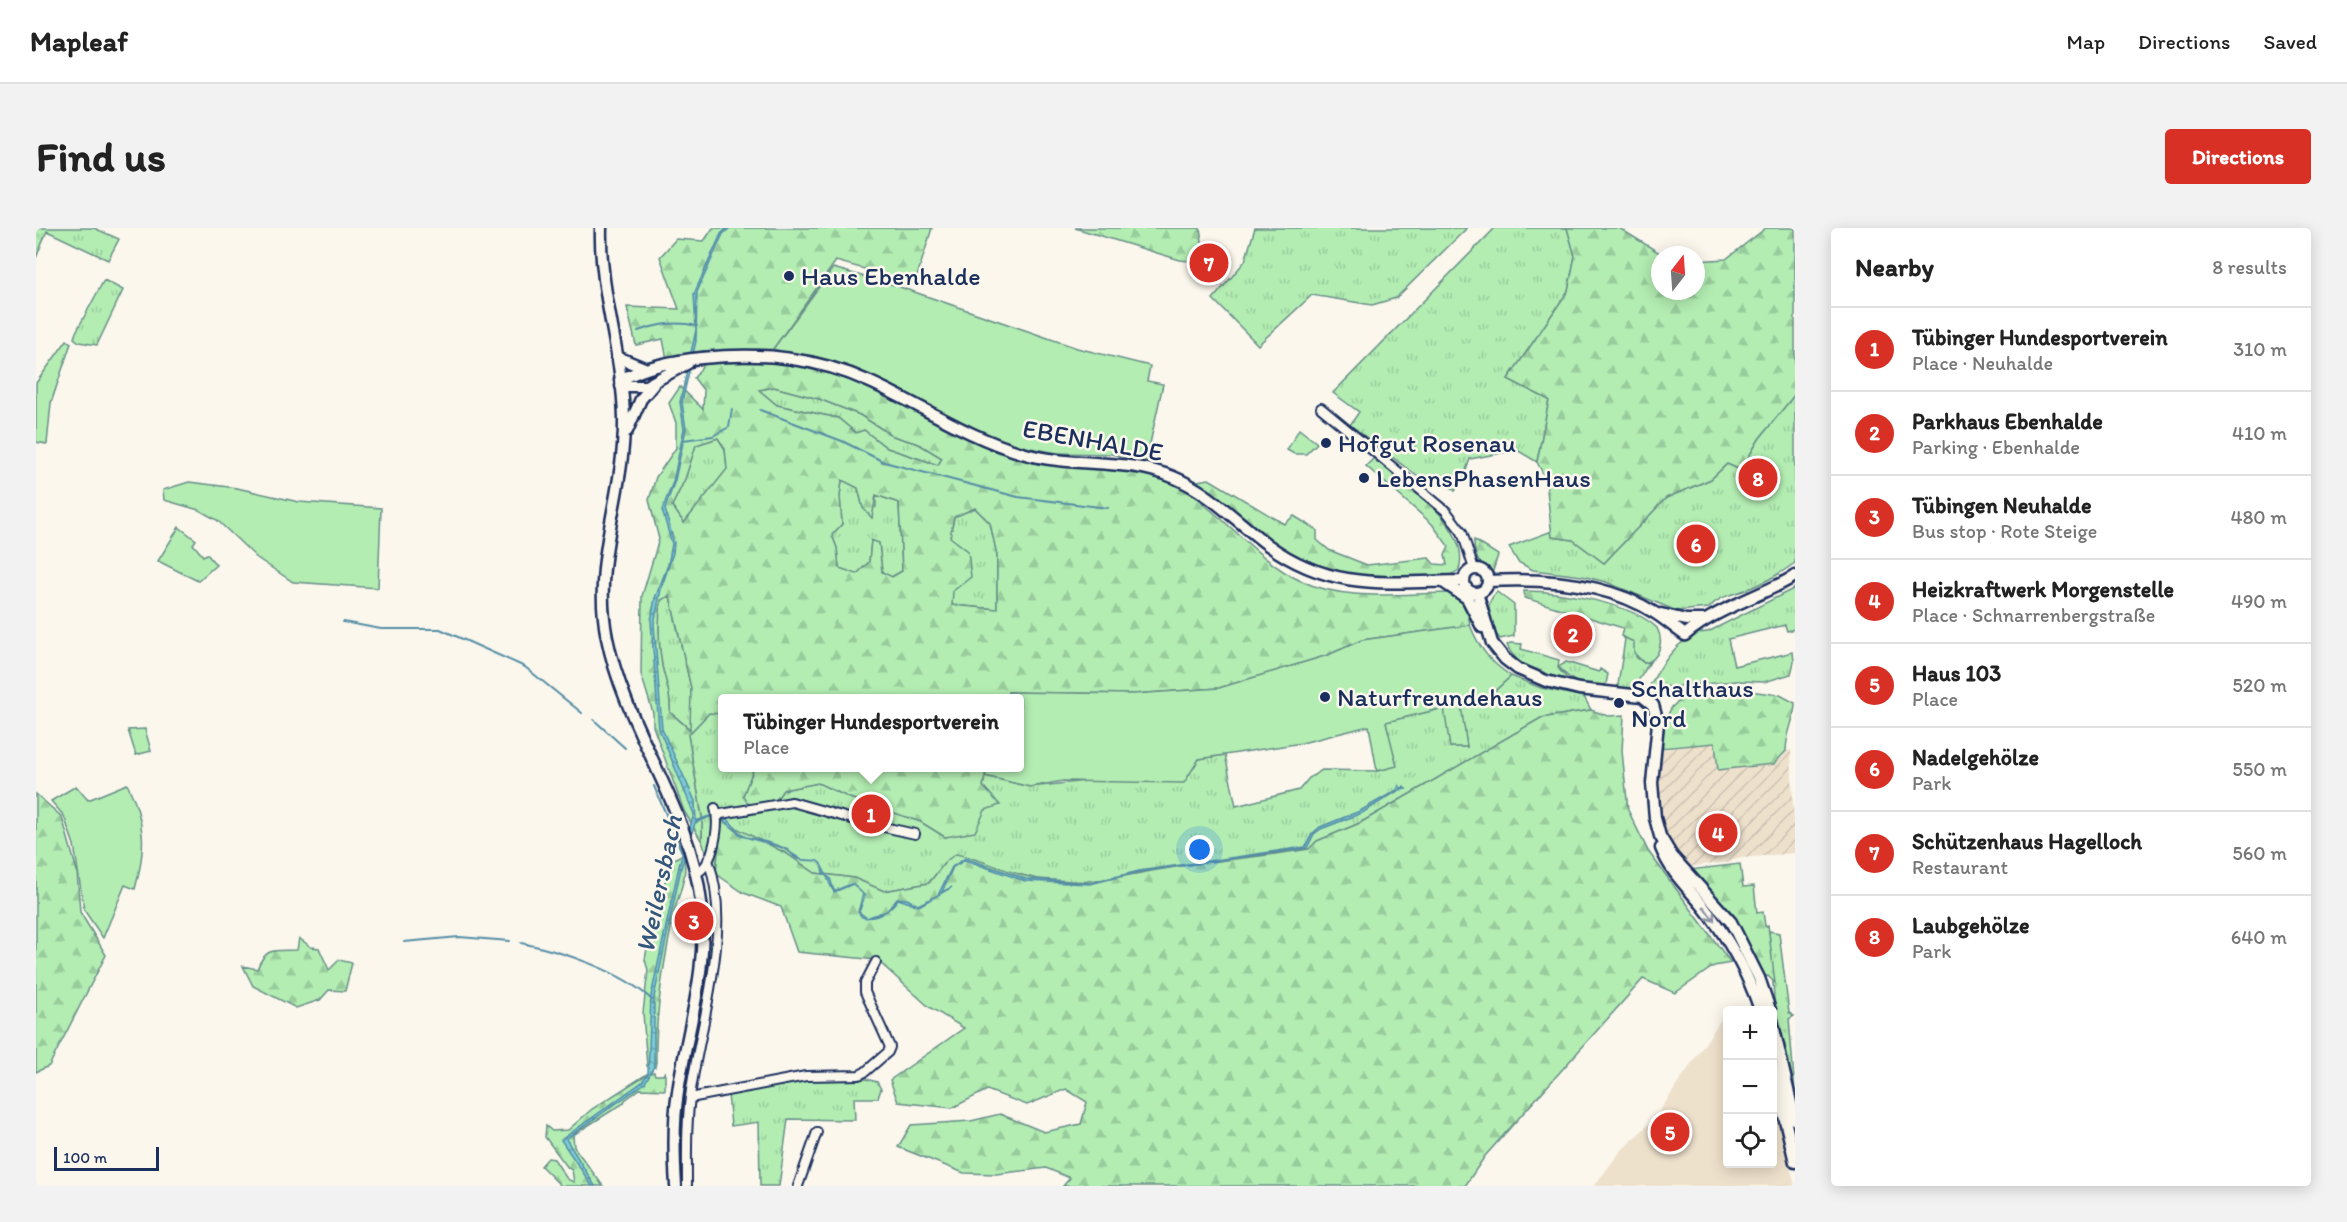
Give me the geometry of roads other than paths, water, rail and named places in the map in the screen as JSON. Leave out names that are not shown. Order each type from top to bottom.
[{"type":"street","points":[[601,228],[604,286],[621,383],[624,440],[604,551],[604,617],[612,656],[623,688],[680,818],[696,870],[702,914],[703,958],[698,995],[677,1093],[676,1186]]},
{"type":"street","name":"EBENHALDE","points":[[621,383],[644,368],[680,359],[771,355],[824,365],[871,382],[967,432],[1006,448],[1051,459],[1135,465],[1174,477],[1209,497],[1280,553],[1321,574],[1367,583],[1463,581]]},
{"type":"street","points":[[617,357],[644,368]]},
{"type":"street","name":"EBENHALDE","points":[[621,383],[637,388],[655,382],[671,370],[703,358]]},
{"type":"street","points":[[624,440],[638,405],[655,382]]},
{"type":"street","points":[[1320,408],[1446,511],[1462,532],[1474,569]]},
{"type":"street","points":[[1474,569],[1484,572],[1488,581],[1484,590],[1477,593],[1467,589],[1463,581],[1466,574],[1474,569]]},
{"type":"street","points":[[1655,612],[1685,635],[1708,620],[1772,590],[1795,576]]},
{"type":"street","points":[[1488,581],[1535,581],[1578,585],[1619,596],[1655,612],[1686,620],[1708,620]]},
{"type":"street","points":[[1442,582],[1467,598],[1479,623],[1505,659],[1531,676],[1579,689],[1642,696],[1653,705],[1657,716],[1652,783],[1655,818],[1660,836],[1672,856],[1731,922],[1759,978],[1768,1006]]},
{"type":"street","points":[[1477,593],[1488,635]]},
{"type":"street","points":[[718,817],[792,802],[915,834]]},
{"type":"street","points":[[696,870],[703,869],[708,860],[718,817],[715,808]]},
{"type":"street","points":[[1660,836],[1660,847],[1671,869],[1701,904],[1737,955],[1758,1006]]},
{"type":"street","points":[[687,1186],[690,1098],[713,971],[716,914],[713,874],[708,860]]},
{"type":"street","points":[[690,1098],[806,1076],[866,1072],[888,1052],[890,1047],[865,993],[865,984],[876,962]]},
{"type":"street","points":[[1777,1038],[1795,1120]]},
{"type":"street","points":[[1777,1083],[1795,1162]]},
{"type":"street","points":[[798,1186],[817,1132]]},
{"type":"water","points":[[730,228],[723,234],[697,292],[696,341],[682,402],[686,429],[675,480],[665,509],[674,543],[673,553],[661,589],[654,624],[662,729],[695,801],[696,821],[717,814],[695,823],[681,868],[654,997],[654,1066],[645,1083],[566,1139],[595,1186],[592,1186],[561,1140],[642,1082],[648,1073],[651,996],[679,866],[694,814],[659,729],[651,621],[655,598],[668,565],[672,544],[662,510],[673,482],[684,429],[680,402],[696,330],[694,294],[721,234]]},
{"type":"water","points":[[1399,785],[1401,788],[1405,787],[1401,789],[1407,789],[1399,790],[1362,813],[1321,829],[1314,834],[1307,848],[1139,872],[1090,884],[1025,881],[965,860],[953,867],[942,892],[952,887],[919,906],[898,899],[888,910],[897,898],[907,899],[918,905],[938,895],[952,867],[965,858],[1026,879],[1090,883],[1139,871],[1305,847],[1312,834],[1320,827],[1360,811],[1397,790]]},
{"type":"water","points":[[717,814],[726,818],[742,835],[777,845],[788,850],[791,853],[783,848],[742,836]]},
{"type":"water","points":[[827,876],[830,878],[834,891],[853,884],[834,892]]},
{"type":"water","points":[[863,894],[865,896],[859,912],[866,917],[862,917],[858,912]]},
{"type":"waterway","points":[[638,331],[667,324],[697,326]]},
{"type":"waterway","points":[[683,440],[713,436],[729,427],[732,409]]},
{"type":"waterway","points":[[760,410],[842,441],[884,462],[1018,497],[1108,508]]},
{"type":"waterway","points":[[343,622],[381,629],[440,629],[525,667],[582,713]]},
{"type":"waterway","points":[[594,720],[625,748]]},
{"type":"waterway","name":"Weilersbach","points":[[654,786],[684,857]]},
{"type":"waterway","points":[[870,917],[881,913]]},
{"type":"waterway","points":[[404,942],[459,937],[510,941]]},
{"type":"waterway","points":[[521,943],[554,951],[608,971],[652,1000]]},
{"type":"place","name":"Schützenhaus Hagelloch","points":[[1209,263]]},
{"type":"place","name":"Haus Ebenhalde","points":[[789,276]]},
{"type":"place","name":"Hofgut Rosenau","points":[[1326,443]]},
{"type":"place","name":"LebensPhasenHaus","points":[[1364,478]]},
{"type":"place","name":"Laubgehölze","points":[[1758,478]]},
{"type":"place","name":"Nadelgehölze","points":[[1696,544]]},
{"type":"place","name":"Parkhaus Ebenhalde","points":[[1573,634]]},
{"type":"place","name":"Naturfreundehaus","points":[[1325,697]]},
{"type":"place","name":"Schalthaus Nord","points":[[1619,703]]},
{"type":"place","name":"Tübinger Hundesportverein","points":[[871,814]]},
{"type":"place","name":"Heizkraftwerk Morgenstelle","points":[[1718,833]]},
{"type":"place","name":"Tübingen Neuhalde","points":[[694,921]]},
{"type":"place","name":"Haus 103","points":[[1670,1132]]}]
